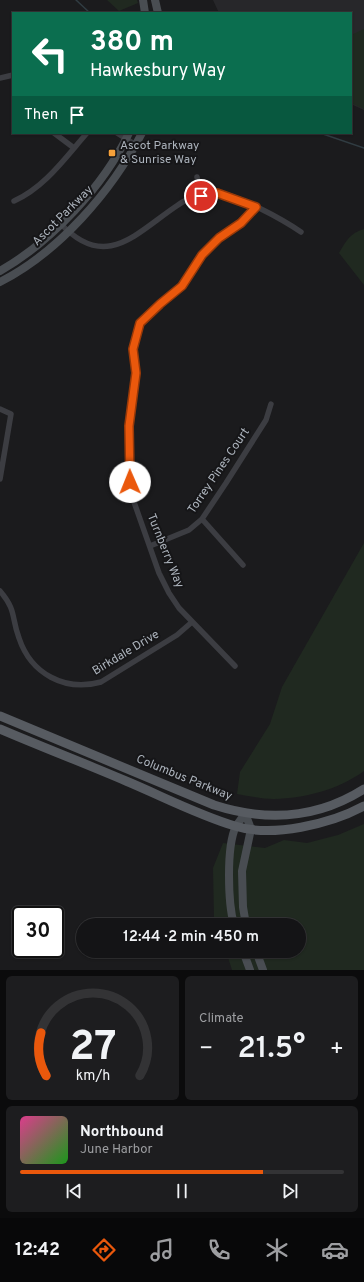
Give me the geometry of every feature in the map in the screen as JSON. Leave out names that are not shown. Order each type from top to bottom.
[{"type":"main road","points":[[143,0],[145,12]]},
{"type":"main road","points":[[155,0],[158,12]]},
{"type":"main road","name":"Ascot Parkway","points":[[0,282],[36,260],[83,216],[120,171],[142,134]]},
{"type":"main road","name":"Ascot Parkway","points":[[0,270],[30,251],[78,207],[116,157],[127,136]]},
{"type":"main road","name":"Columbus Parkway","points":[[0,716],[214,804],[245,813],[278,816],[314,811],[346,800],[364,789]]},
{"type":"main road","name":"Columbus Parkway","points":[[0,729],[236,827],[251,829],[292,829],[313,825],[346,815],[364,806]]},
{"type":"main road","points":[[232,918],[230,907],[230,858],[236,827],[245,813]]},
{"type":"main road","points":[[245,813],[251,829],[242,871],[245,918]]},
{"type":"main road","points":[[246,958],[250,970]]},
{"type":"main road","points":[[259,958],[263,970]]},
{"type":"street","points":[[0,78],[12,75]]},
{"type":"street","points":[[54,134],[74,148]]},
{"type":"street","points":[[14,201],[24,197],[46,180],[86,134]]},
{"type":"street","points":[[127,136],[136,145]]},
{"type":"street","points":[[197,177],[201,196]]},
{"type":"street","points":[[60,224],[75,239],[94,246],[113,245],[130,239],[179,204],[201,196],[217,193],[256,207],[282,219],[300,232]]},
{"type":"street","name":"Turnberry Way","points":[[234,666],[192,622],[169,593],[134,502],[130,482],[129,426],[136,385],[133,349],[140,323],[182,286],[202,255],[219,238],[241,223],[256,207]]},
{"type":"street","name":"Torrey Pines Court","points":[[150,546],[189,530],[202,519],[266,420],[271,404]]},
{"type":"street","points":[[0,409],[11,414],[0,479]]},
{"type":"street","points":[[202,519],[243,564]]},
{"type":"street","name":"Birkdale Drive","points":[[0,591],[12,607],[18,638],[34,665],[44,674],[69,685],[91,685],[101,682],[177,635],[192,622]]},
{"type":"shaded area","points":[[107,0],[137,0],[138,3],[119,11]]},
{"type":"shaded area","points":[[213,0],[364,0],[364,110],[352,104],[352,12],[219,12]]},
{"type":"shaded area","points":[[364,29],[364,109],[352,103],[352,35]]},
{"type":"shaded area","points":[[364,229],[364,285],[339,253],[346,241],[352,235]]},
{"type":"shaded area","points":[[364,543],[364,771],[354,778],[332,788],[309,795],[269,799],[237,794],[240,772],[270,724],[282,687]]},
{"type":"shaded area","points":[[364,824],[364,970],[232,970],[228,958],[306,958],[306,918],[214,918],[213,868],[223,843],[265,848],[284,840],[307,843],[338,835]]},
{"type":"waterway","points":[[76,0],[89,12]]},
{"type":"waterway","points":[[323,134],[364,148]]},
{"type":"place","name":"Ascot Parkway & Sunrise Way","points":[[112,153]]},
{"type":"route","points":[[130,482],[129,426],[136,385],[133,349],[140,323],[182,286],[202,255],[219,238],[241,223],[256,207],[217,193],[201,196]]}]
